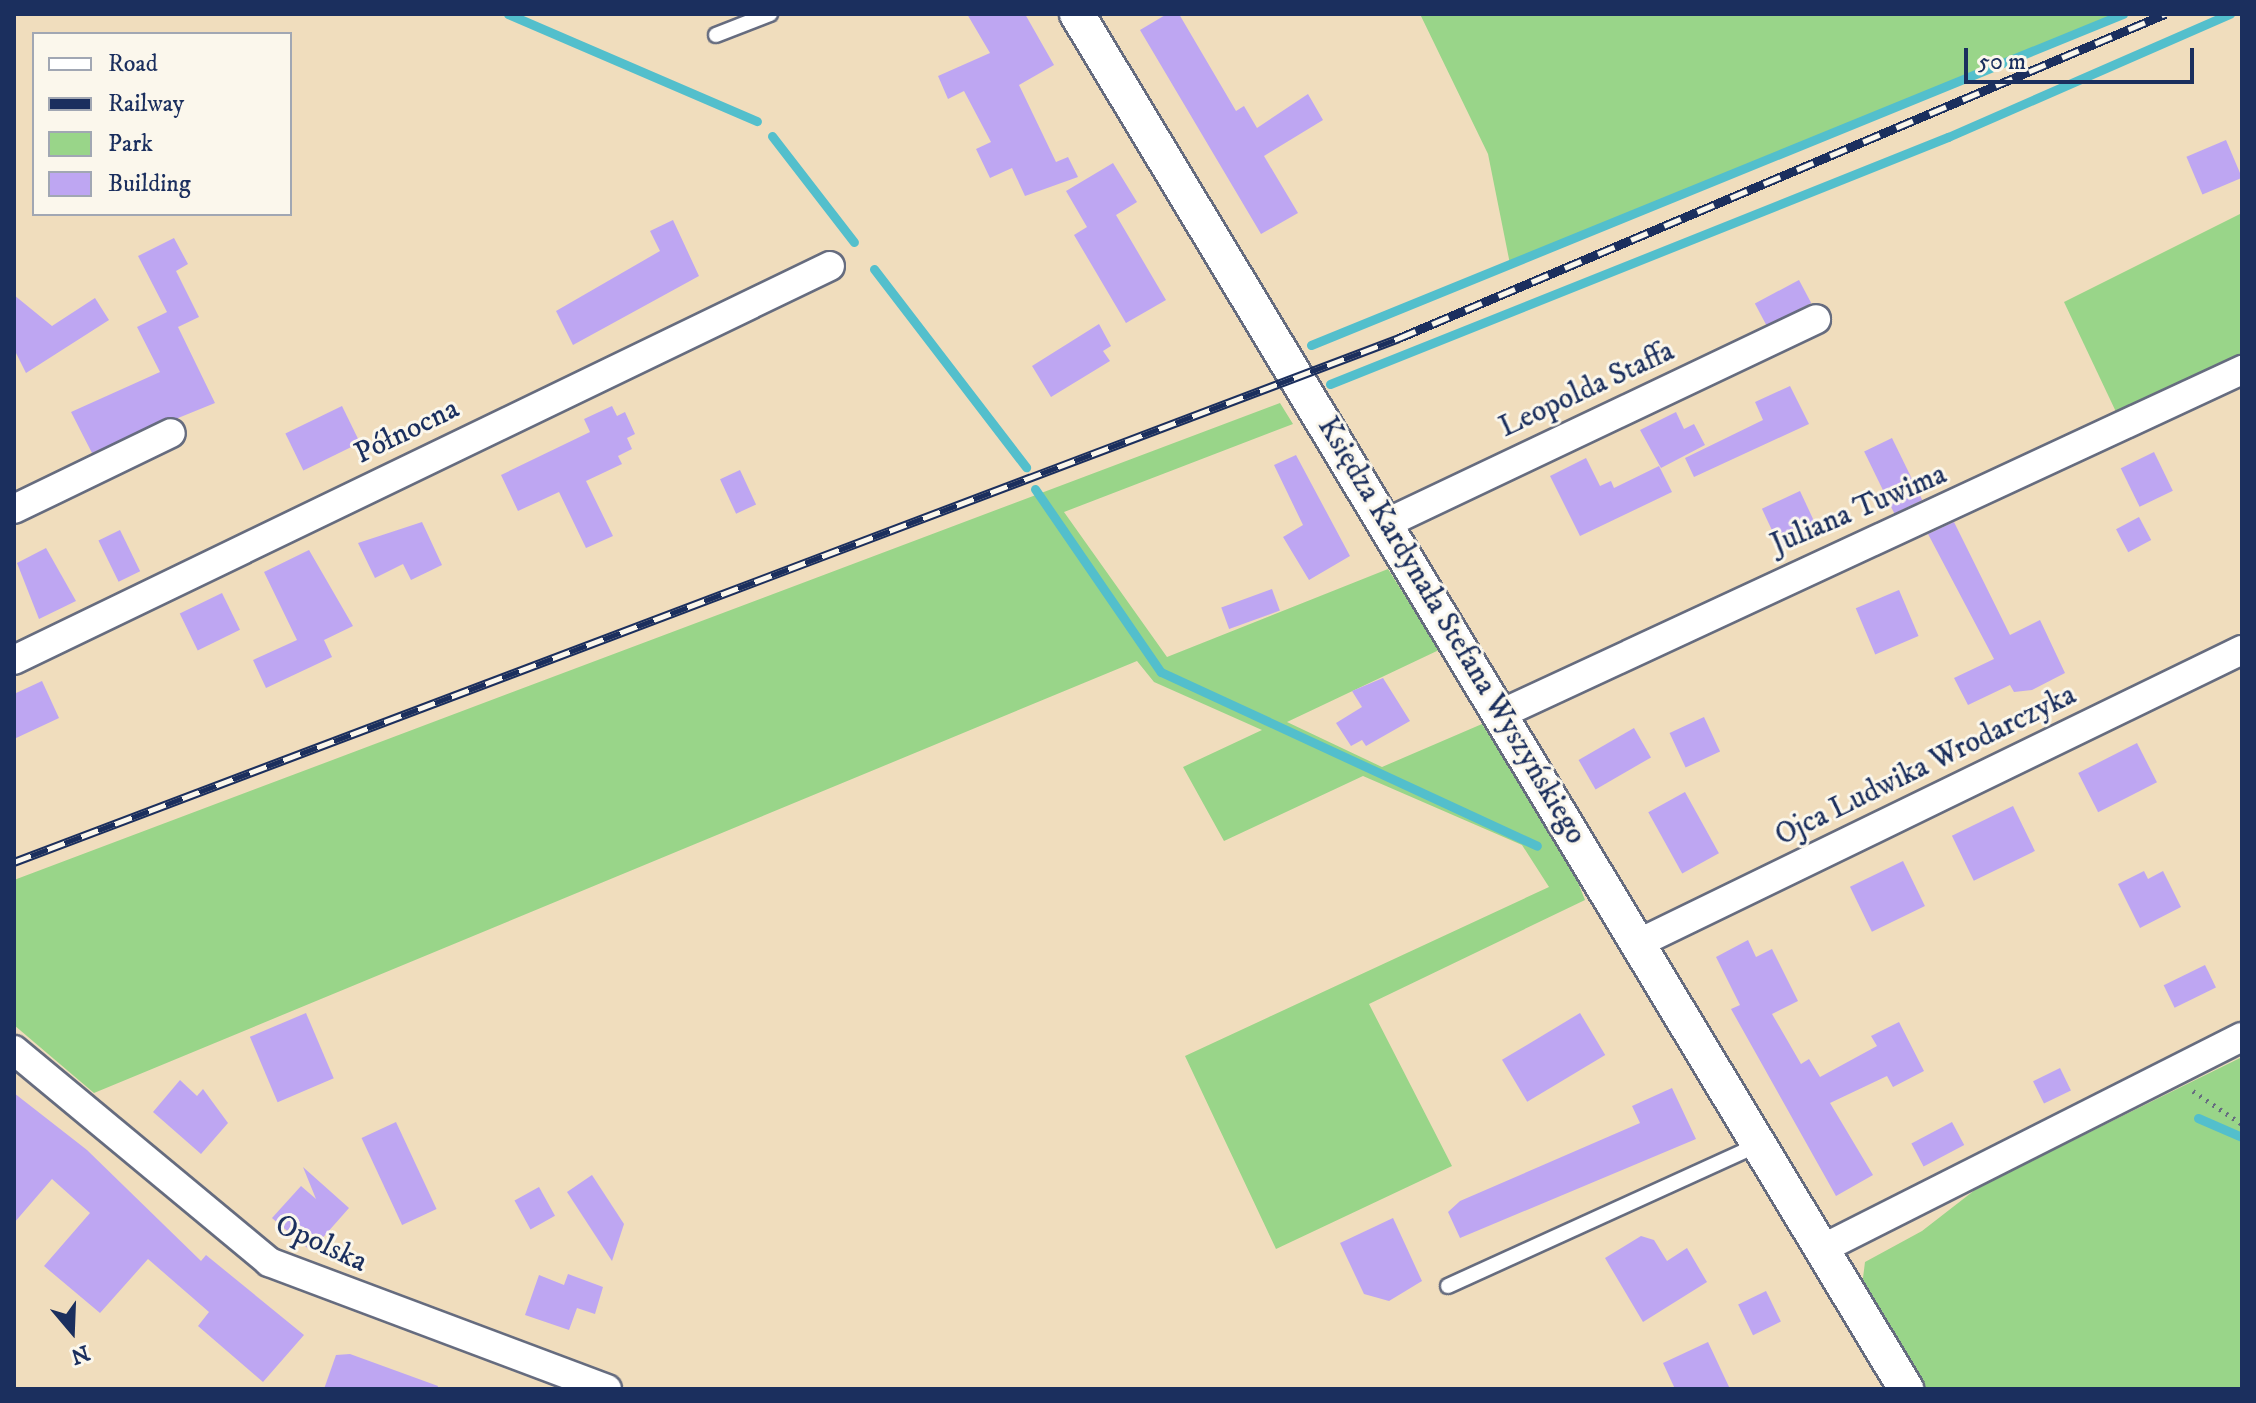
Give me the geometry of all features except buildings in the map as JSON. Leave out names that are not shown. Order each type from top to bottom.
[{"type":"street","name":"Księdza Kardynała Stefana Wyszyńskiego","points":[[1077,14],[1503,713],[1906,1389]]},
{"type":"street","name":"Północna","points":[[14,660],[830,266]]},
{"type":"street","name":"Leopolda Staffa","points":[[1387,523],[1816,319]]},
{"type":"street","name":"Juliana Tuwima","points":[[1503,713],[2242,370]]},
{"type":"street","points":[[14,509],[171,433]]},
{"type":"street","name":"Ojca Ludwika Wrodarczyka","points":[[1639,943],[2242,650]]},
{"type":"street","points":[[1822,1249],[2242,1037]]},
{"type":"street","name":"Opolska","points":[[14,1050],[269,1262],[607,1389]]},
{"type":"lane","points":[[716,35],[770,14]]},
{"type":"lane","points":[[1448,1286],[1759,1144]]},
{"type":"path","points":[[2171,1072],[2242,1124]]},
{"type":"green space","points":[[1420,14],[2122,14],[1510,264],[1488,154]]},
{"type":"green space","points":[[2242,213],[2242,355],[2117,414],[2064,302]]},
{"type":"green space","points":[[1280,403],[1293,424],[1064,512],[1167,657],[1388,569],[1439,650],[1287,722],[1382,767],[1482,724],[1572,868],[1585,900],[1369,1004],[1452,1166],[1276,1249],[1185,1056],[1549,887],[1522,845],[1363,776],[1224,841],[1183,767],[1262,730],[1154,682],[1137,661],[94,1093],[14,1025],[14,880]]},
{"type":"green space","points":[[2242,1057],[2242,1389],[1923,1389],[1862,1286],[1865,1262],[1922,1231],[1980,1186]]},
{"type":"waterway","points":[[508,14],[757,121]]},
{"type":"waterway","points":[[1311,345],[2123,14]]},
{"type":"waterway","points":[[1330,384],[1948,137],[2230,14]]},
{"type":"waterway","points":[[772,136],[854,242]]},
{"type":"waterway","points":[[874,269],[1026,467]]},
{"type":"waterway","points":[[1035,489],[1161,672],[1537,846]]},
{"type":"waterway","points":[[2198,1118],[2242,1137]]},
{"type":"railway","points":[[14,862],[1399,338],[2165,14]]}]
